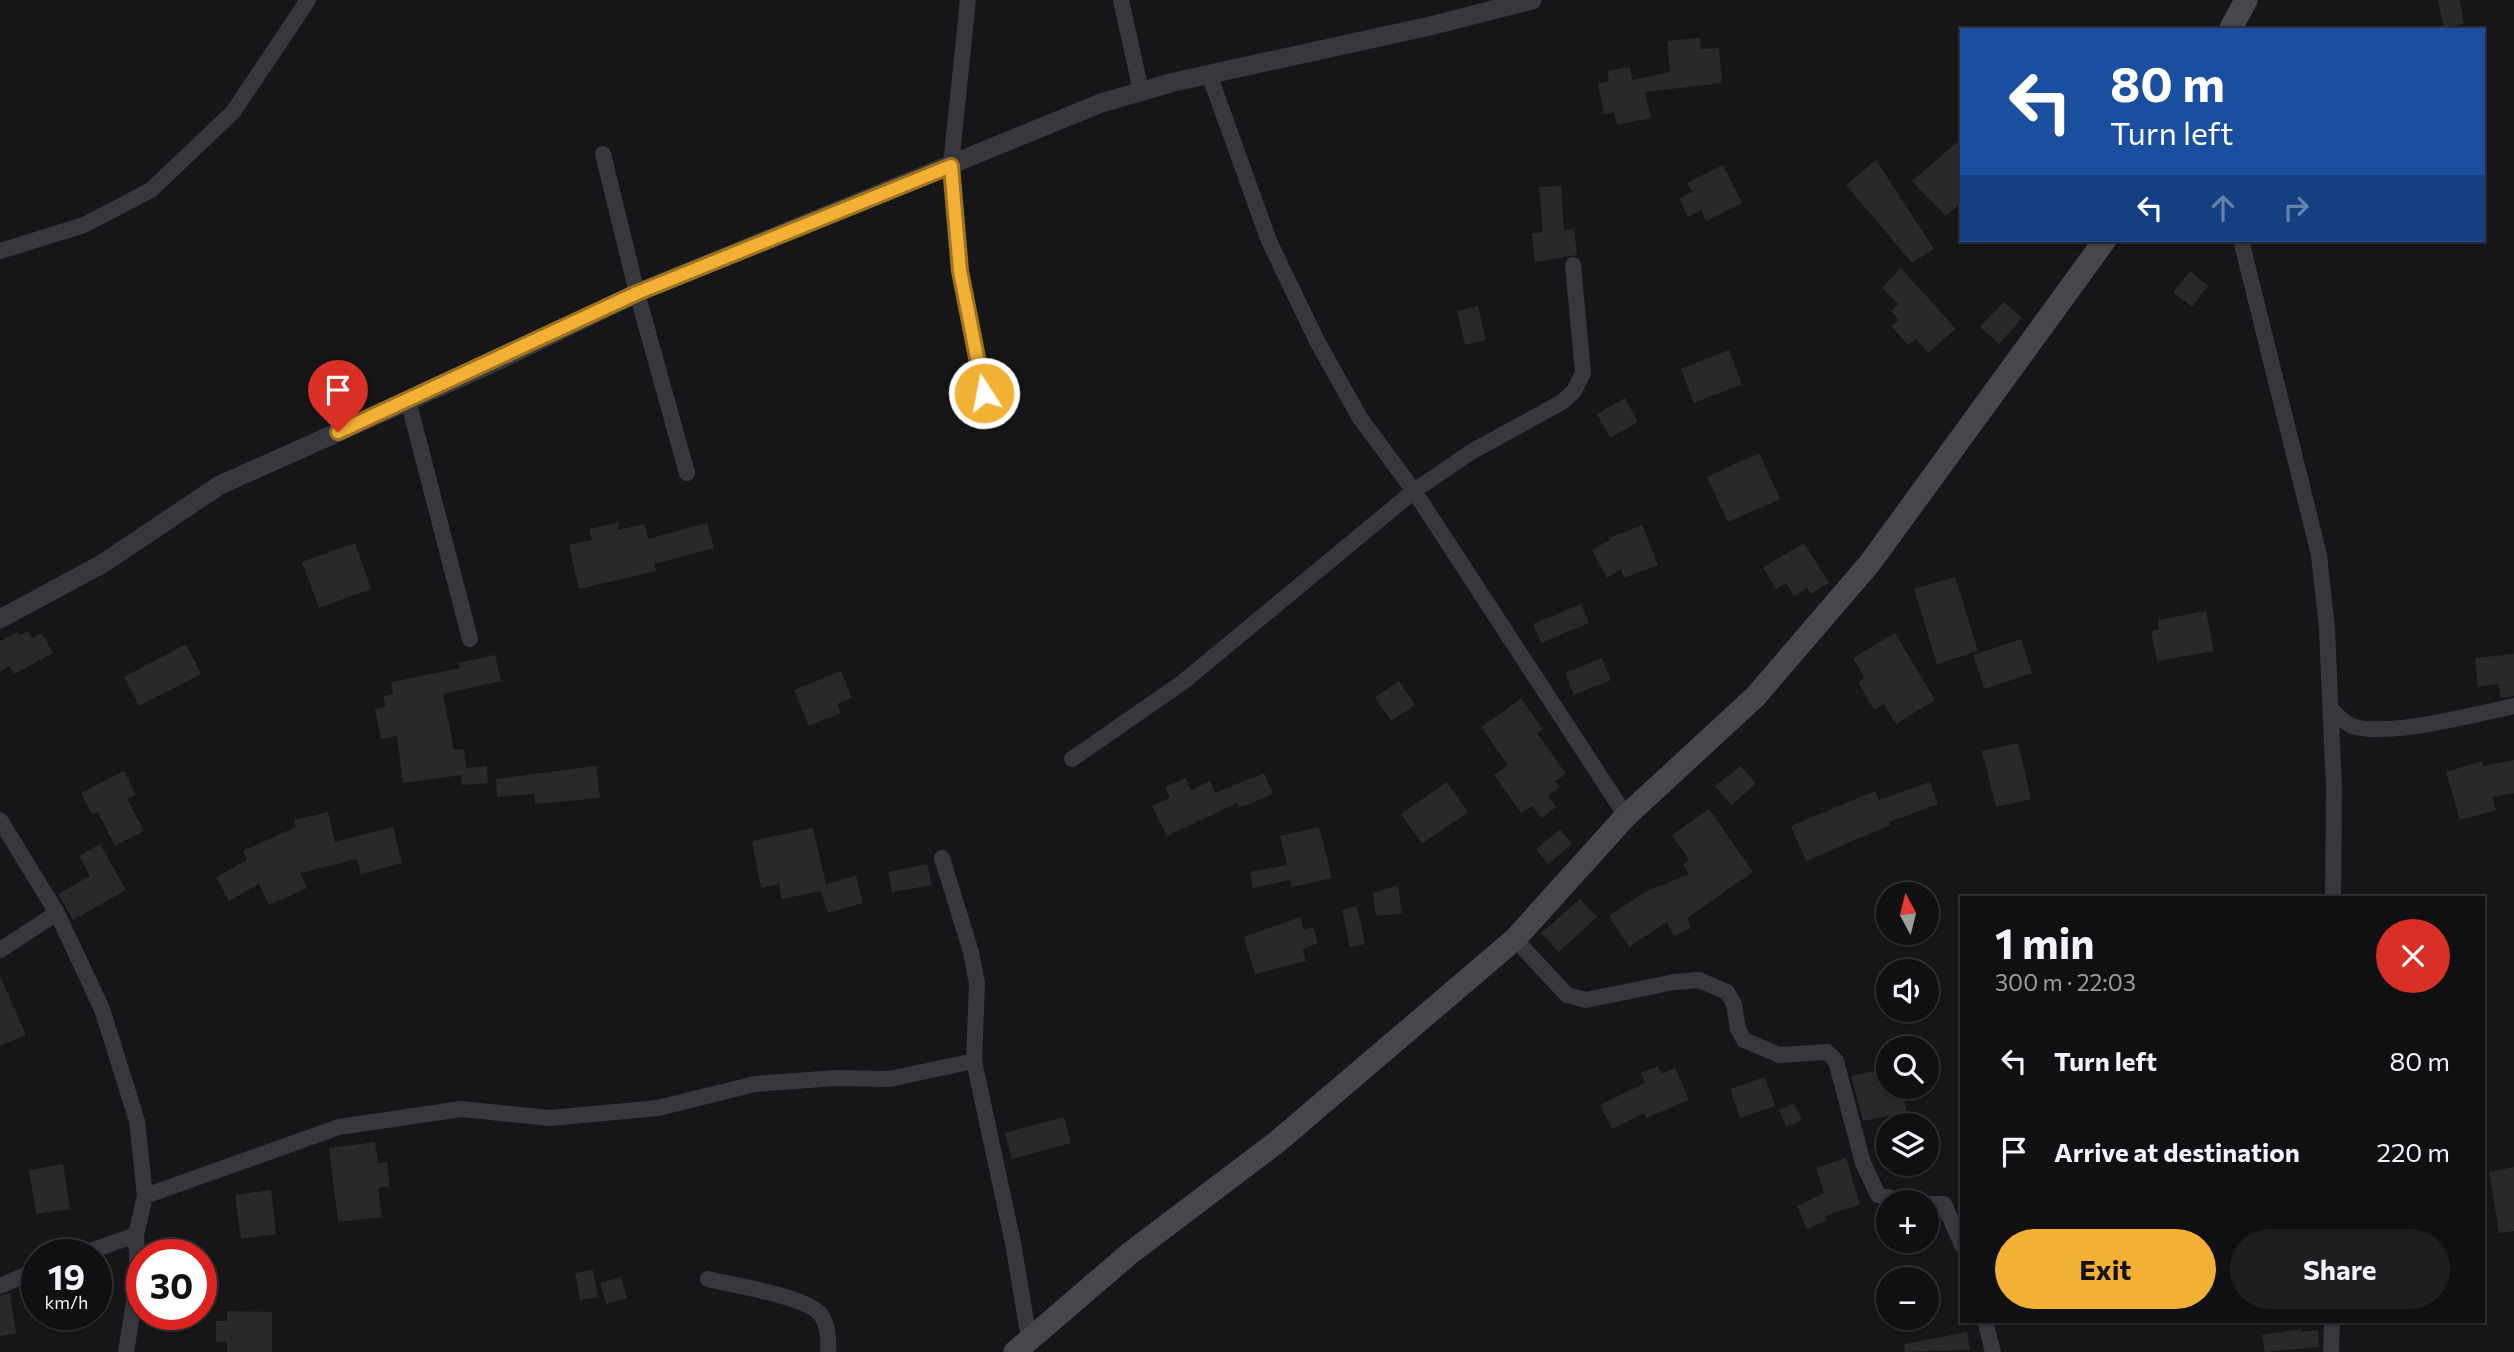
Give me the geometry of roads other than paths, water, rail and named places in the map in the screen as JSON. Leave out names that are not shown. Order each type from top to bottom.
[{"type":"main road","points":[[2231,28],[2246,0]]},
{"type":"main road","points":[[1022,1345],[1129,1254],[1277,1142],[1515,939],[1626,816],[1755,697],[1870,563],[2104,242]]},
{"type":"street","points":[[0,251],[84,225],[151,190],[233,112],[308,0]]},
{"type":"street","points":[[968,0],[951,166],[960,271],[984,393]]},
{"type":"street","points":[[1121,0],[1141,91]]},
{"type":"street","points":[[0,619],[102,564],[220,485],[637,293],[1101,103],[1209,74],[1430,26],[1532,0]]},
{"type":"street","points":[[1209,74],[1269,241],[1317,341],[1360,418],[1414,491],[1626,816]]},
{"type":"street","points":[[603,154],[637,293],[687,473]]},
{"type":"street","points":[[2241,242],[2319,555],[2331,709],[2334,789],[2333,896]]},
{"type":"street","points":[[1072,759],[1183,682],[1414,491],[1471,452],[1562,402],[1574,391],[1583,373],[1573,265]]},
{"type":"street","points":[[408,400],[470,639]]},
{"type":"street","points":[[2331,709],[2343,721],[2372,729],[2431,723],[2514,706]]},
{"type":"street","points":[[0,820],[57,913],[102,1009],[137,1121],[145,1196],[136,1235],[138,1277],[126,1352]]},
{"type":"street","points":[[942,858],[971,952],[977,984],[974,1061],[1013,1243],[1022,1345]]},
{"type":"street","points":[[0,950],[57,913]]},
{"type":"street","points":[[1515,939],[1567,995],[1586,999],[1674,982],[1699,980],[1727,992],[1734,1004],[1738,1029],[1744,1040],[1779,1055],[1827,1052],[1836,1061],[1863,1163],[1876,1191]]},
{"type":"street","points":[[145,1196],[339,1128],[461,1109],[550,1118],[657,1108],[755,1084],[835,1078],[889,1079],[974,1061]]},
{"type":"street","points":[[1939,1204],[1944,1204],[1960,1240]]},
{"type":"street","points":[[112,1243],[136,1235]]},
{"type":"street","points":[[0,1286],[21,1277]]},
{"type":"street","points":[[708,1279],[804,1303],[820,1313],[826,1326],[828,1352]]},
{"type":"street","points":[[1986,1323],[1993,1352]]},
{"type":"street","points":[[2331,1352],[2332,1323]]}]
